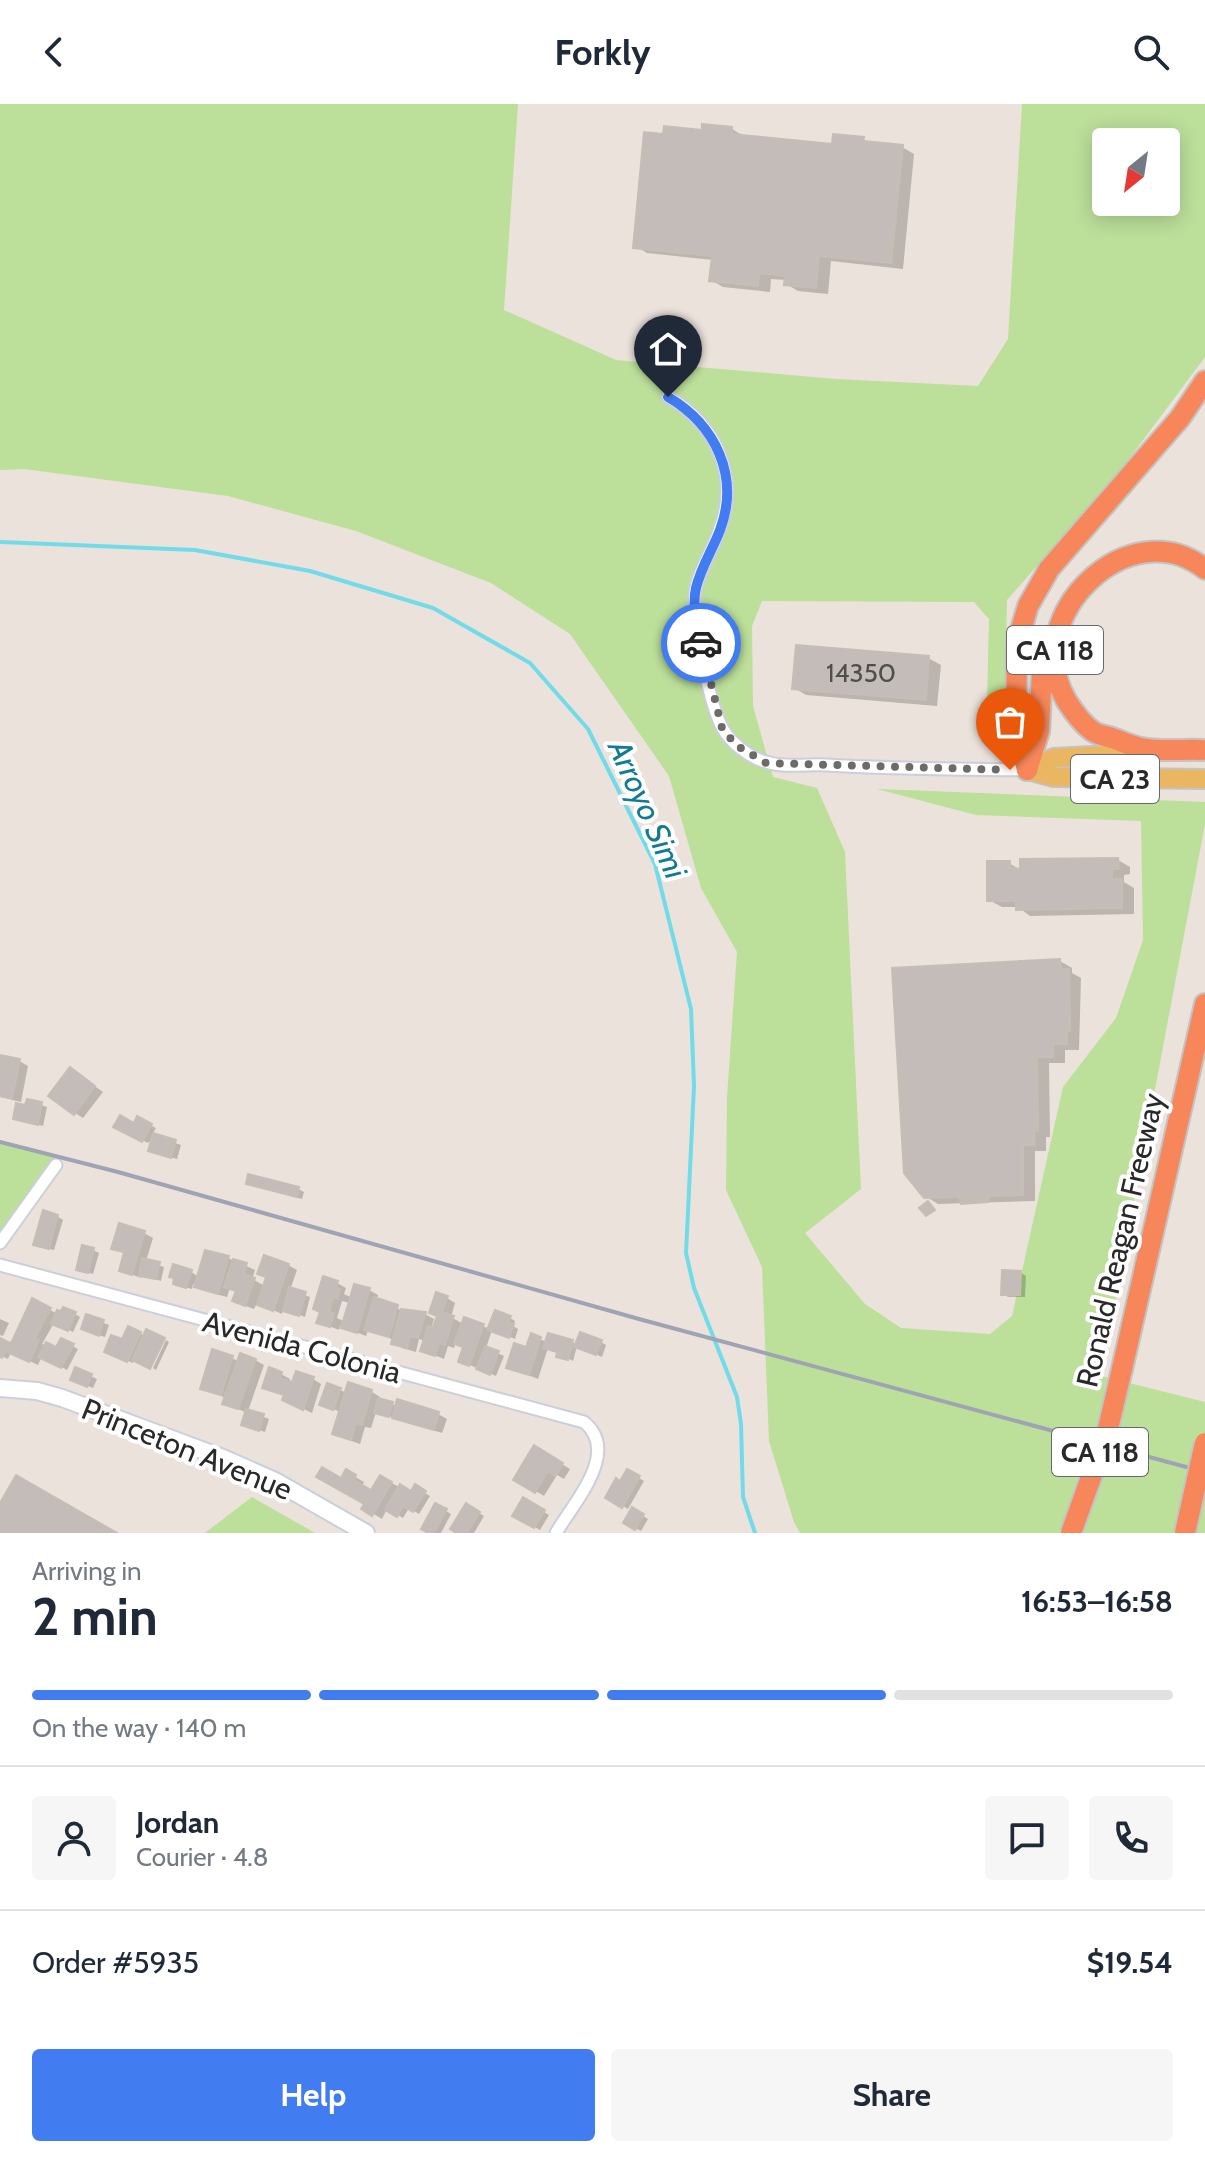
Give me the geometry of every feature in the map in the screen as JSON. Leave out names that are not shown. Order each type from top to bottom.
[{"type":"highway","name":"CA 23","points":[[1027,770],[1016,727],[1017,643],[1028,606],[1049,569],[1180,418],[1205,381]]},
{"type":"highway","name":"CA 118","points":[[1204,750],[1142,748],[1094,732],[1072,709],[1057,683],[1054,661],[1063,614],[1079,589],[1101,570],[1141,554],[1181,556],[1205,569]]},
{"type":"highway","points":[[1027,770],[1039,731],[1043,652],[1063,614]]},
{"type":"highway","name":"Ronald Reagan Freeway","points":[[1071,1533],[1107,1433],[1205,1004]]},
{"type":"highway","points":[[1185,1533],[1205,1443]]},
{"type":"main road","points":[[1027,770],[1054,758],[1204,750]]},
{"type":"main road","name":"CA 23","points":[[1027,770],[1053,777],[1205,779]]},
{"type":"street","points":[[668,397],[703,424],[716,444],[725,467],[725,515],[701,573],[694,608],[717,715],[729,738],[766,763],[1027,770]]},
{"type":"street","points":[[0,1243],[56,1165]]},
{"type":"street","name":"Avenida Colonia","points":[[0,1265],[584,1422],[598,1438],[600,1452],[597,1465],[556,1533]]},
{"type":"street","name":"Princeton Avenue","points":[[0,1388],[37,1391],[62,1398],[223,1458],[275,1481],[366,1533]]},
{"type":"green space","points":[[0,104],[518,104],[504,310],[616,360],[836,379],[978,386],[1008,339],[1022,104],[1205,104],[1205,357],[1114,479],[1007,600],[1004,720],[986,745],[989,619],[974,602],[762,601],[752,626],[753,706],[773,777],[817,788],[845,852],[861,1189],[805,1233],[865,1304],[901,1328],[990,1334],[1012,1316],[1063,1087],[1116,1018],[1143,940],[1141,821],[976,815],[877,789],[1205,802],[1205,824],[1101,1376],[1205,1402],[1205,1533],[800,1533],[769,1441],[762,1267],[726,1190],[727,1098],[737,952],[701,888],[669,776],[570,634],[491,583],[356,531],[228,496],[24,469],[0,470]]},
{"type":"green space","points":[[0,1142],[61,1158],[0,1243]]},
{"type":"green space","points":[[252,1497],[315,1533],[205,1533]]},
{"type":"building","points":[[702,124],[732,127],[732,134],[832,144],[833,134],[903,145],[891,263],[819,256],[816,288],[784,285],[785,276],[759,273],[758,286],[709,281],[712,256],[633,248],[644,132],[663,134],[664,126],[702,130]]},
{"type":"building","points":[[796,645],[929,656],[926,700],[792,689]]},
{"type":"building","points":[[1118,858],[1119,869],[1112,869],[1112,879],[1122,879],[1122,908],[1016,910],[1016,901],[987,901],[987,861],[1010,861],[1010,868],[1020,869],[1020,859]]},
{"type":"building","points":[[1060,959],[1061,969],[1069,969],[1070,1031],[1067,1031],[1067,1044],[1053,1044],[1053,1057],[1037,1057],[1038,1131],[1034,1131],[1035,1145],[1023,1145],[1023,1195],[924,1198],[904,1173],[892,968]]},
{"type":"building","points":[[0,1055],[20,1059],[12,1098],[0,1096]]},
{"type":"building","points":[[70,1067],[95,1086],[74,1115],[48,1096]]},
{"type":"building","points":[[27,1099],[42,1102],[38,1125],[13,1119],[16,1103],[25,1105]]},
{"type":"building","points":[[120,1115],[134,1123],[137,1116],[152,1124],[142,1142],[113,1127]]},
{"type":"building","points":[[153,1133],[176,1140],[171,1158],[148,1151]]},
{"type":"building","points":[[248,1174],[299,1187],[297,1197],[246,1184]]},
{"type":"building","points":[[988,1197],[988,1202],[961,1204],[960,1199]]},
{"type":"building","points":[[928,1201],[935,1210],[926,1216],[919,1208]]},
{"type":"building","points":[[43,1210],[58,1215],[49,1249],[33,1245]]},
{"type":"building","points":[[119,1223],[145,1231],[132,1275],[119,1271],[124,1252],[111,1249]]},
{"type":"building","points":[[82,1245],[94,1248],[88,1273],[76,1270]]},
{"type":"building","points":[[205,1250],[229,1256],[218,1294],[194,1287]]},
{"type":"building","points":[[264,1255],[289,1264],[273,1311],[257,1305],[266,1277],[257,1274]]},
{"type":"building","points":[[142,1258],[160,1262],[156,1279],[139,1276]]},
{"type":"building","points":[[233,1259],[247,1263],[244,1274],[255,1278],[245,1306],[232,1301],[236,1291],[224,1287]]},
{"type":"building","points":[[173,1264],[192,1270],[186,1288],[173,1284],[174,1278],[169,1277]]},
{"type":"building","points":[[1002,1270],[1021,1271],[1020,1295],[1001,1295]]},
{"type":"building","points":[[323,1276],[338,1281],[336,1288],[340,1289],[338,1299],[333,1297],[329,1312],[334,1313],[330,1327],[316,1323],[320,1312],[313,1309]]},
{"type":"building","points":[[354,1284],[370,1288],[357,1333],[341,1328]]},
{"type":"building","points":[[289,1287],[306,1292],[299,1316],[283,1311]]},
{"type":"building","points":[[436,1292],[448,1296],[442,1312],[454,1316],[445,1345],[439,1343],[435,1356],[420,1351],[428,1326],[433,1327],[437,1316],[429,1313]]},
{"type":"building","points":[[374,1297],[398,1305],[389,1337],[364,1330]]},
{"type":"building","points":[[32,1298],[51,1308],[35,1338],[39,1340],[29,1362],[7,1352]]},
{"type":"building","points":[[63,1307],[76,1312],[68,1331],[51,1324],[57,1310],[61,1311]]},
{"type":"building","points":[[401,1309],[426,1312],[418,1338],[410,1336],[407,1348],[391,1344]]},
{"type":"building","points":[[495,1310],[511,1316],[508,1322],[514,1324],[509,1338],[487,1330]]},
{"type":"building","points":[[86,1314],[104,1320],[99,1336],[81,1329]]},
{"type":"building","points":[[464,1317],[484,1324],[469,1366],[458,1362],[463,1347],[454,1344]]},
{"type":"building","points":[[128,1326],[141,1332],[127,1362],[104,1352],[111,1335],[122,1339]]},
{"type":"building","points":[[146,1329],[165,1338],[150,1369],[132,1360]]},
{"type":"building","points":[[580,1332],[602,1340],[596,1355],[574,1347]]},
{"type":"building","points":[[531,1333],[541,1337],[529,1375],[506,1368],[514,1343],[526,1347]]},
{"type":"building","points":[[548,1333],[573,1340],[568,1360],[556,1357],[557,1352],[543,1348]]},
{"type":"building","points":[[0,1338],[10,1343],[2,1358],[0,1357]]},
{"type":"building","points":[[61,1338],[74,1344],[61,1368],[38,1357],[46,1342],[56,1347]]},
{"type":"building","points":[[485,1346],[499,1351],[490,1375],[476,1369]]},
{"type":"building","points":[[212,1349],[233,1356],[221,1395],[200,1389]]},
{"type":"building","points":[[240,1353],[256,1359],[238,1409],[222,1404]]},
{"type":"building","points":[[75,1367],[92,1374],[87,1387],[70,1380]]},
{"type":"building","points":[[269,1367],[282,1372],[280,1378],[292,1382],[296,1371],[314,1377],[303,1410],[282,1400],[284,1395],[262,1388]]},
{"type":"building","points":[[348,1382],[372,1390],[362,1425],[356,1423],[351,1440],[332,1434]]},
{"type":"building","points":[[327,1383],[341,1388],[333,1410],[319,1405]]},
{"type":"building","points":[[378,1398],[393,1402],[389,1417],[374,1413]]},
{"type":"building","points":[[397,1399],[439,1412],[434,1430],[392,1418]]},
{"type":"building","points":[[246,1409],[264,1414],[259,1431],[241,1425]]},
{"type":"building","points":[[534,1445],[563,1463],[555,1476],[548,1471],[535,1493],[513,1480]]},
{"type":"building","points":[[322,1467],[341,1478],[346,1469],[356,1475],[354,1480],[371,1490],[380,1475],[392,1482],[372,1516],[361,1509],[364,1504],[316,1477]]},
{"type":"building","points":[[627,1469],[640,1476],[622,1508],[605,1498],[616,1478],[620,1481]]},
{"type":"building","points":[[16,1475],[117,1533],[0,1533],[0,1503]]},
{"type":"building","points":[[400,1484],[411,1491],[415,1484],[426,1491],[413,1512],[403,1506],[397,1517],[385,1510]]},
{"type":"building","points":[[523,1497],[545,1510],[534,1528],[512,1516]]},
{"type":"building","points":[[435,1503],[447,1509],[434,1533],[428,1533],[421,1529]]},
{"type":"building","points":[[466,1503],[480,1512],[467,1533],[456,1533],[450,1529]]},
{"type":"building","points":[[632,1507],[644,1514],[635,1530],[623,1523]]},
{"type":"waterway","name":"Arroyo Simi","points":[[0,542],[195,550],[310,571],[433,608],[530,663],[588,729],[655,864],[691,1009],[694,1086],[686,1253],[694,1288],[737,1397],[743,1497],[755,1533]]},
{"type":"railway","points":[[0,1142],[1205,1472]]},
{"type":"way so far","points":[[701,643],[722,728],[736,745],[766,763],[1010,770]]},
{"type":"route","points":[[668,397],[696,417],[710,434],[725,467],[725,515],[696,587],[694,608],[701,643]]}]
